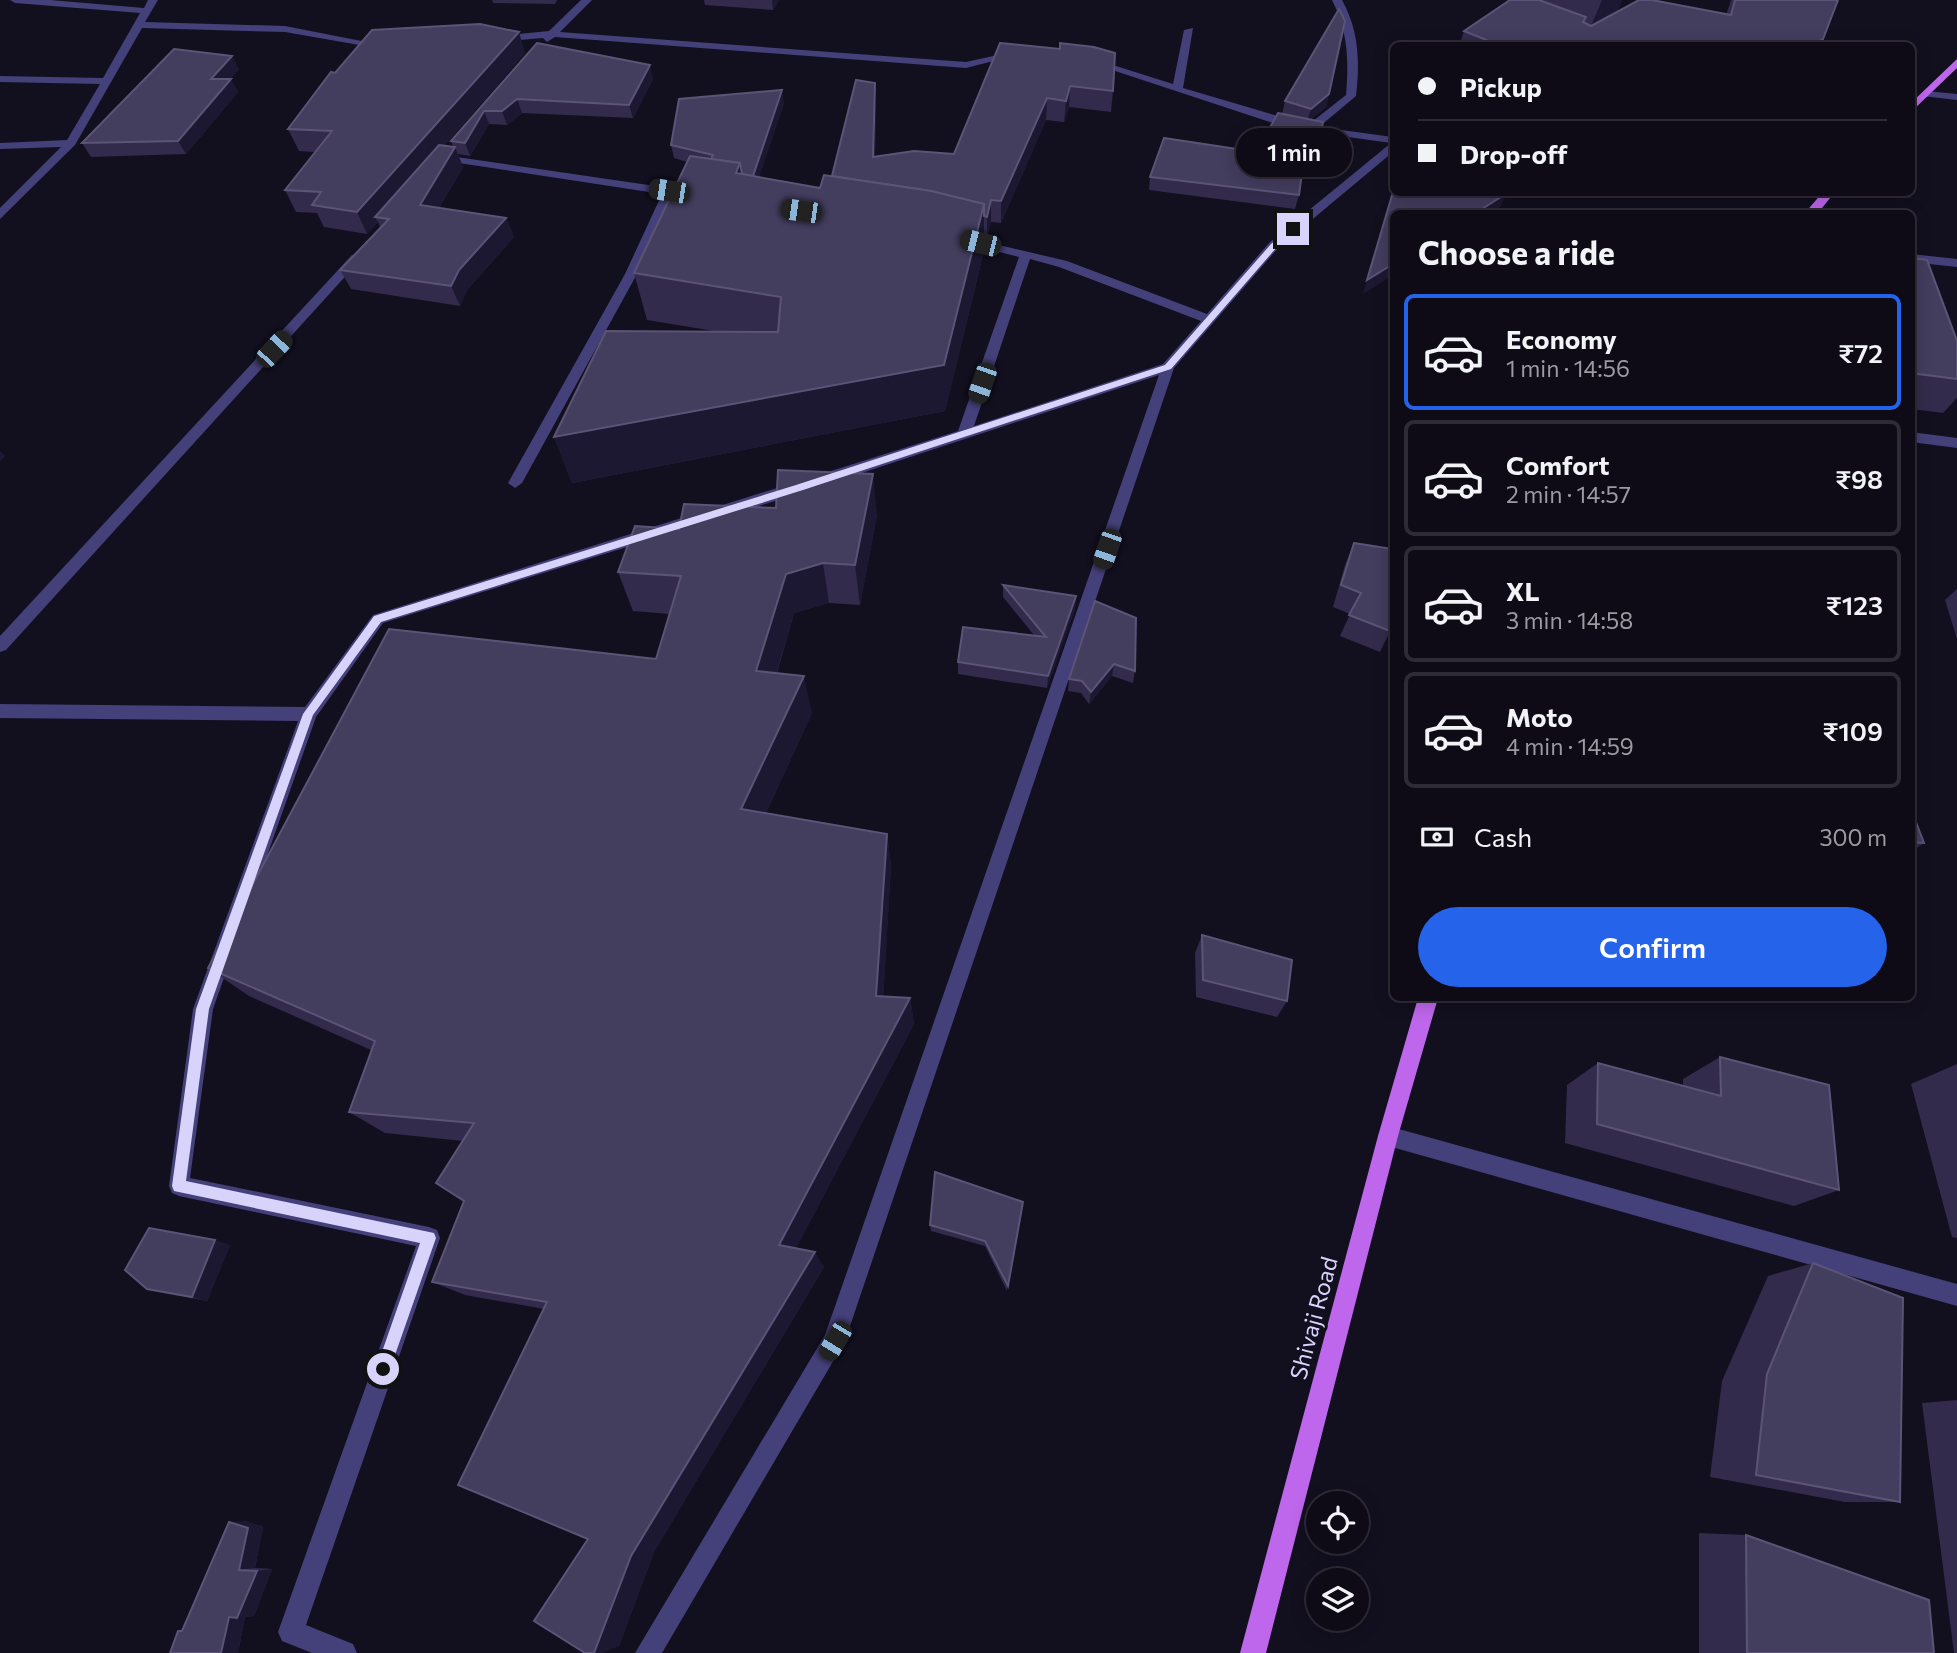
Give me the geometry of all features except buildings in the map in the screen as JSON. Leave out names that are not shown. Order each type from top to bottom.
[{"type":"main road","points":[[1915,105],[1957,62]]},
{"type":"main road","points":[[1814,210],[1826,196]]},
{"type":"main road","name":"Shivaji Road","points":[[1253,1653],[1388,1136],[1427,1001]]},
{"type":"street","points":[[15,0],[147,10]]},
{"type":"street","points":[[0,215],[71,143],[153,0]]},
{"type":"street","points":[[533,54],[587,0]]},
{"type":"street","points":[[1310,129],[1351,96],[1356,56],[1349,20],[1337,0]]},
{"type":"street","points":[[138,25],[285,29],[389,46]]},
{"type":"street","points":[[1178,88],[1189,30]]},
{"type":"street","points":[[488,39],[551,34],[966,65],[1021,53],[1034,55]]},
{"type":"street","points":[[1082,61],[1178,88],[1295,127],[1390,140]]},
{"type":"street","points":[[0,79],[106,81]]},
{"type":"street","points":[[1926,94],[1957,97]]},
{"type":"street","points":[[0,146],[71,143]]},
{"type":"street","points":[[648,1653],[835,1341],[1168,367],[1274,245],[1390,148]]},
{"type":"street","points":[[443,158],[708,197]]},
{"type":"street","points":[[515,483],[631,274],[669,191]]},
{"type":"street","points":[[947,234],[1063,264],[1209,319]]},
{"type":"street","points":[[0,646],[364,249]]},
{"type":"street","points":[[964,434],[1027,254]]},
{"type":"street","points":[[1915,258],[1957,263]]},
{"type":"street","points":[[344,1653],[291,1632],[429,1238],[179,1186],[202,1009],[309,714],[377,619],[1168,367]]},
{"type":"street","points":[[1915,438],[1957,443]]},
{"type":"street","points":[[0,711],[309,714]]},
{"type":"street","points":[[1388,1136],[1957,1295]]},
{"type":"route","points":[[383,1369],[429,1238],[179,1186],[202,1009],[309,714],[377,619],[799,488],[1168,367],[1274,245],[1293,229]]}]
